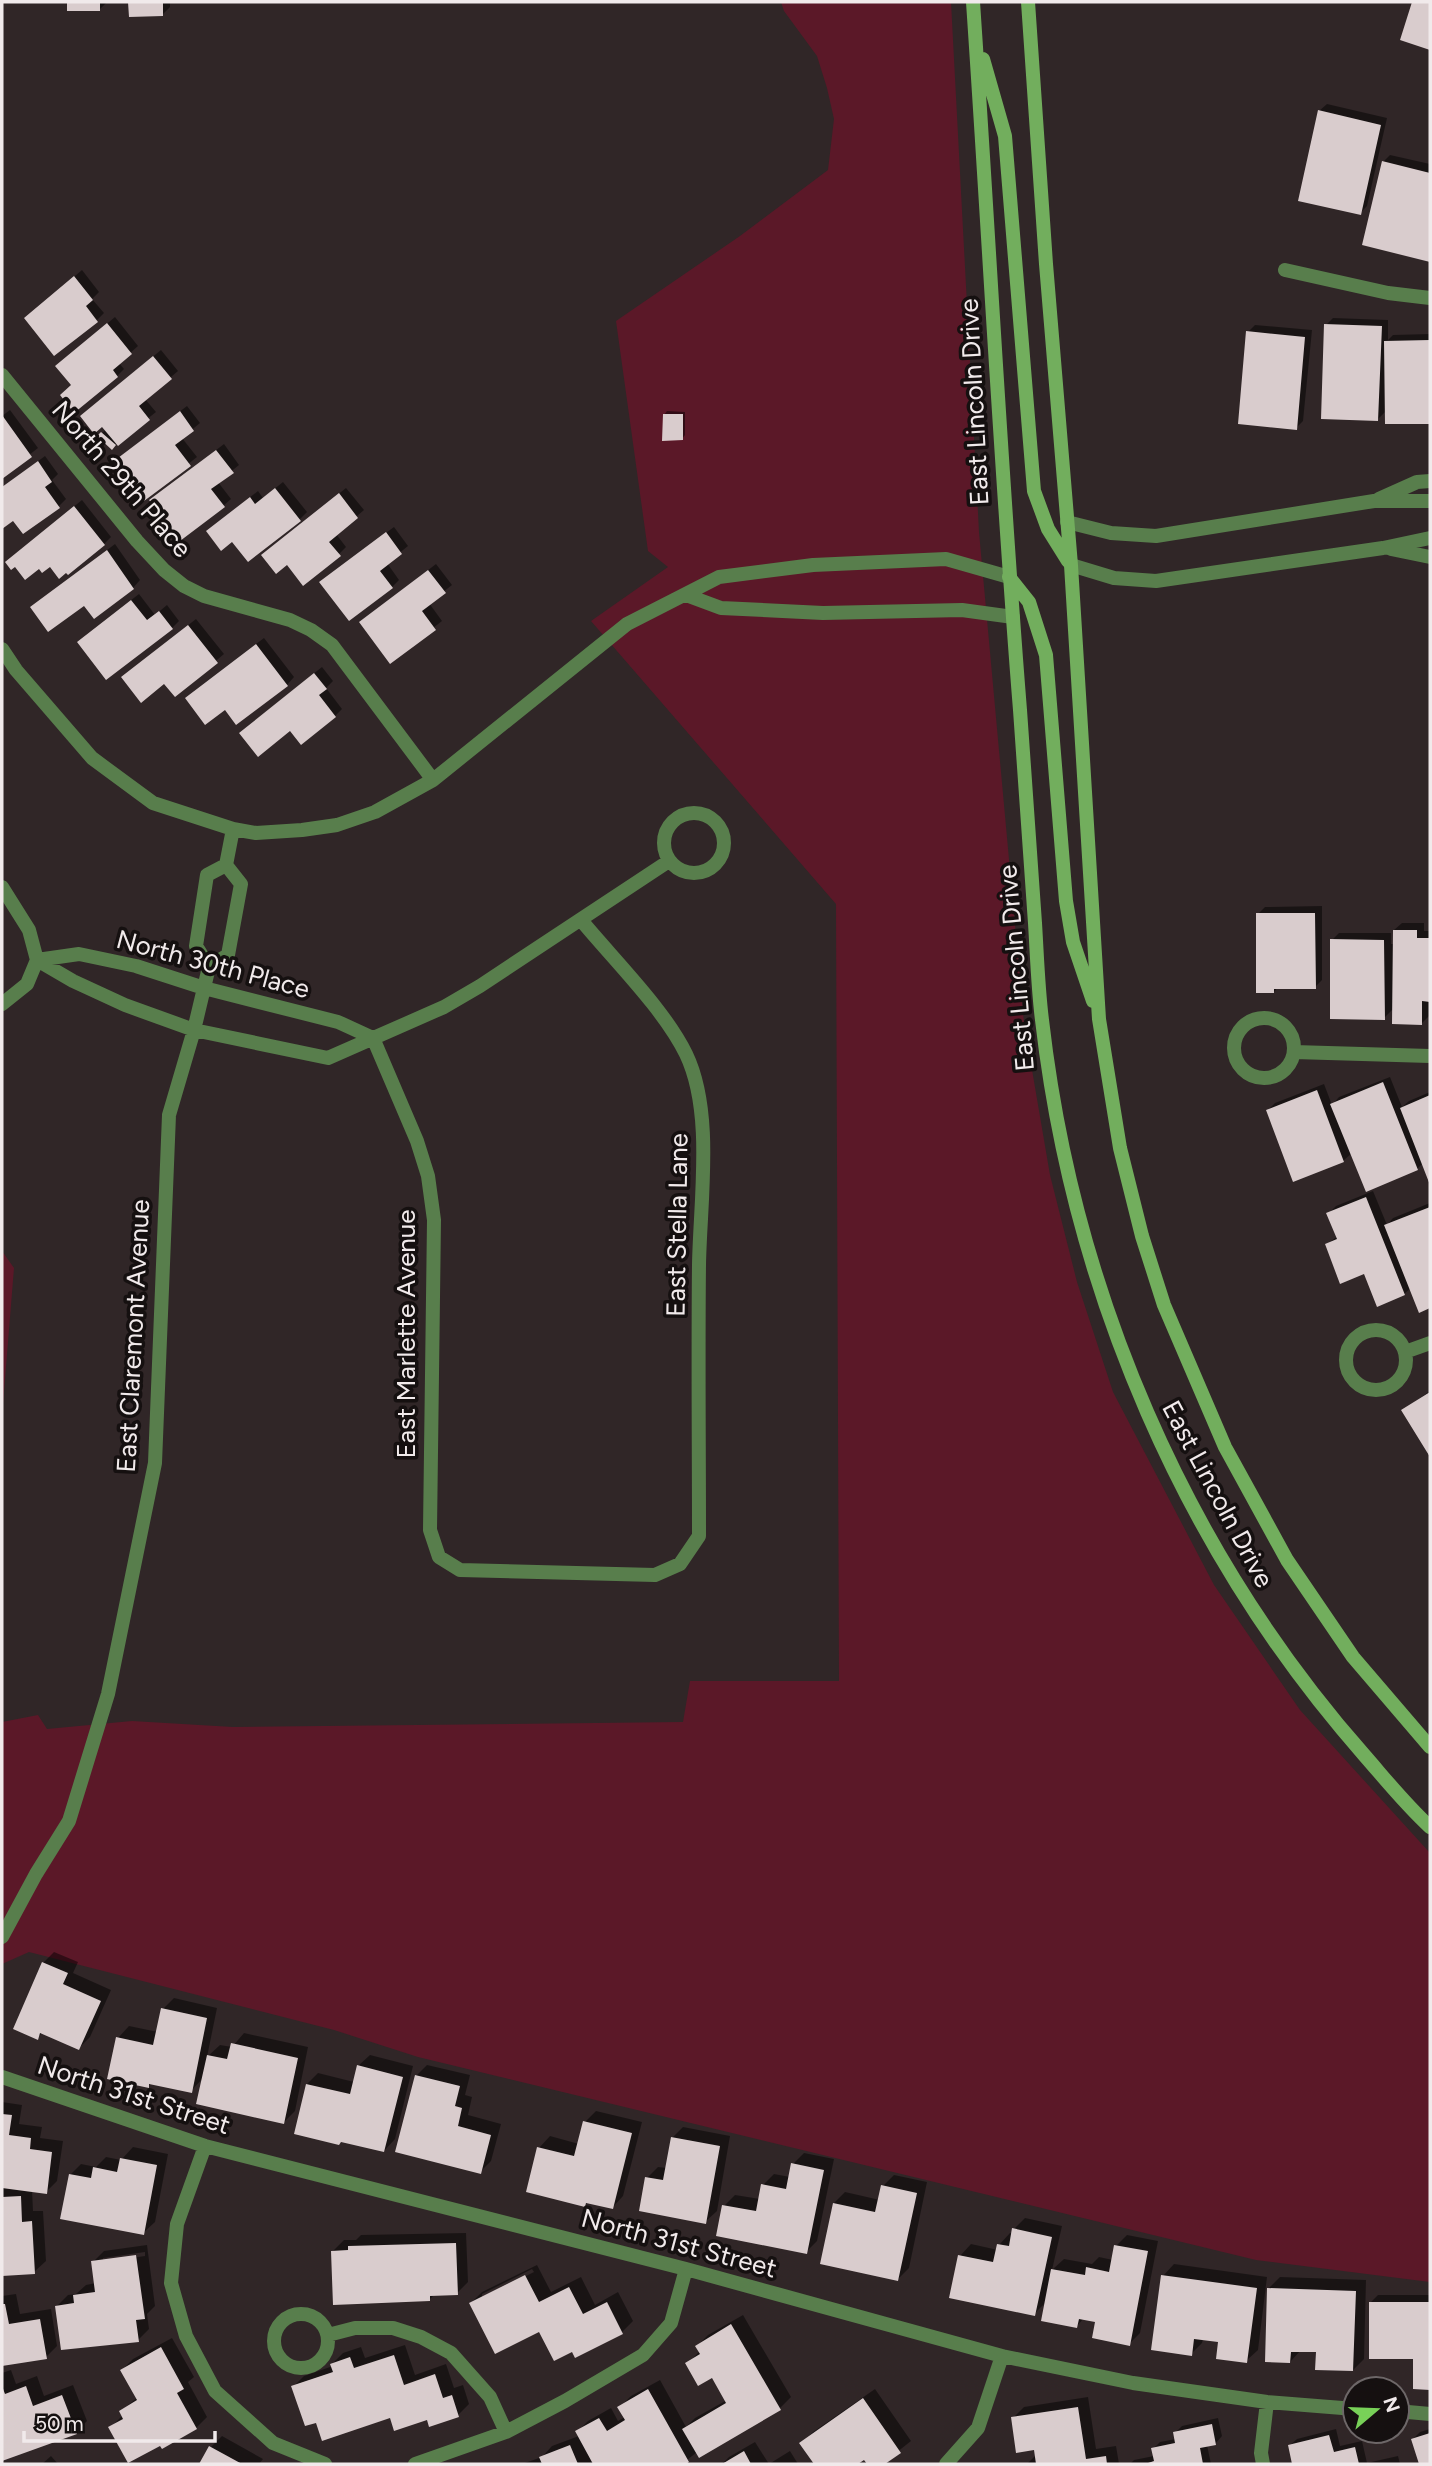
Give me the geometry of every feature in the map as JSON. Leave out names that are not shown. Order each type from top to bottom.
[{"type":"main road","name":"East Lincoln Drive","points":[[973,2],[1009,578],[1042,1019],[1056,1114],[1071,1188],[1106,1307],[1143,1405],[1172,1470],[1229,1572],[1289,1663],[1326,1713],[1430,1827]]},
{"type":"main road","name":"East Lincoln Drive","points":[[1028,2],[1071,565],[1099,1019],[1120,1148],[1142,1236],[1164,1305],[1225,1447],[1287,1560],[1353,1657],[1430,1747]]},
{"type":"main road","points":[[975,33],[1005,136],[1034,491],[1048,529],[1071,565]]},
{"type":"main road","points":[[1009,578],[1029,602],[1046,655],[1066,901],[1073,942],[1099,1019]]},
{"type":"street","points":[[1285,270],[1388,293],[1430,298]]},
{"type":"street","name":"North 29th Place","points":[[2,375],[137,541],[164,570],[184,586],[204,596],[290,620],[311,630],[332,645],[433,780]]},
{"type":"street","points":[[1374,501],[1418,482],[1430,481]]},
{"type":"street","points":[[1067,522],[1111,533],[1156,536],[1374,501],[1430,501]]},
{"type":"street","points":[[1071,565],[1114,578],[1156,581],[1383,548],[1430,538]]},
{"type":"street","points":[[1383,548],[1430,557]]},
{"type":"street","points":[[2,649],[16,670],[92,758],[153,803],[233,829],[256,833],[337,825],[374,812],[433,780],[627,624],[719,576],[813,565],[946,559],[1009,578]]},
{"type":"street","points":[[686,595],[721,608],[823,613],[962,610],[1013,617]]},
{"type":"street","points":[[690,813],[710,817],[718,824],[723,834],[723,853],[712,868],[694,874],[684,873],[669,861],[664,852],[663,841],[671,822],[690,813]]},
{"type":"street","points":[[209,967],[195,946],[200,911],[207,875],[226,865],[233,829]]},
{"type":"street","points":[[37,960],[73,981],[115,1000],[194,1030],[328,1058],[443,1007],[669,861]]},
{"type":"street","name":"East Claremont Avenue","points":[[2,1937],[69,1821],[108,1694],[155,1463],[169,1115],[209,967],[228,955],[241,884],[226,865]]},
{"type":"street","points":[[2,887],[29,930],[37,960],[27,984],[2,1004]]},
{"type":"street","name":"East Stella Lane","points":[[439,1557],[460,1570],[655,1575],[680,1564],[699,1536],[699,1264],[703,1121],[696,1082],[685,1053],[654,1006],[581,920]]},
{"type":"street","name":"North 30th Place","points":[[37,960],[79,954],[136,966],[204,988],[338,1022],[373,1038]]},
{"type":"street","points":[[1265,1018],[1283,1025],[1293,1042],[1294,1052],[1287,1069],[1280,1074],[1272,1078],[1253,1077],[1239,1066],[1235,1058],[1234,1039],[1246,1023],[1265,1018]]},
{"type":"street","name":"East Marlette Avenue","points":[[373,1038],[417,1141],[428,1176],[434,1220],[430,1530],[439,1557]]},
{"type":"street","points":[[1294,1052],[1430,1056]]},
{"type":"street","points":[[1372,1330],[1392,1335],[1400,1342],[1405,1352],[1404,1371],[1393,1386],[1384,1390],[1365,1389],[1350,1377],[1346,1369],[1348,1348],[1354,1339],[1372,1330]]},
{"type":"street","points":[[1405,1352],[1430,1343]]},
{"type":"street","name":"North 31st Street","points":[[2,2077],[205,2146],[686,2269],[1002,2356],[1133,2383],[1267,2402],[1341,2408]]},
{"type":"street","points":[[205,2146],[177,2224],[171,2283],[186,2336],[215,2391],[273,2443],[325,2464]]},
{"type":"street","points":[[415,2464],[506,2432],[565,2402],[643,2355],[671,2323],[686,2269]]},
{"type":"street","points":[[328,2334],[355,2328],[393,2328],[421,2337],[451,2353],[491,2397],[506,2432]]},
{"type":"street","points":[[946,2464],[978,2428],[1002,2356]]},
{"type":"street","points":[[1263,2464],[1261,2452],[1267,2402]]},
{"type":"street","points":[[1411,2412],[1430,2414]]},
{"type":"shaded area","points":[[781,2],[951,2],[979,532],[1024,1023],[1050,1175],[1077,1282],[1113,1392],[1214,1585],[1300,1710],[1430,1853],[1430,2282],[1256,2260],[418,2057],[334,2030],[29,1952],[2,1964],[2,1722],[38,1715],[47,1729],[132,1721],[233,1727],[683,1722],[690,1681],[839,1681],[836,904],[591,621],[668,567],[648,551],[616,321],[740,236],[828,170],[834,119],[827,88],[817,56],[784,11]]},
{"type":"shaded area","points":[[2,1251],[14,1268],[2,1416]]},
{"type":"building","points":[[67,2],[100,2],[100,11],[67,11]]},
{"type":"building","points":[[128,2],[163,2],[163,16],[129,17]]},
{"type":"building","points":[[1412,2],[1430,2],[1430,50],[1400,40]]},
{"type":"building","points":[[1318,110],[1381,125],[1361,215],[1298,201]]},
{"type":"building","points":[[1382,161],[1430,173],[1430,262],[1362,245]]},
{"type":"building","points":[[74,276],[93,300],[86,306],[98,322],[54,356],[24,318]]},
{"type":"building","points":[[107,323],[132,354],[113,370],[118,377],[74,413],[60,395],[71,385],[55,366]]},
{"type":"building","points":[[1324,324],[1382,326],[1378,421],[1321,419]]},
{"type":"building","points":[[1246,331],[1305,337],[1297,430],[1238,424]]},
{"type":"building","points":[[1430,340],[1430,424],[1385,424],[1384,341]]},
{"type":"building","points":[[153,356],[172,379],[139,406],[150,420],[118,446],[102,427],[94,434],[80,416]]},
{"type":"building","points":[[180,411],[194,431],[175,445],[191,466],[144,501],[114,461]]},
{"type":"building","points":[[663,414],[683,414],[683,440],[662,441]]},
{"type":"building","points":[[2,415],[32,457],[2,479]]},
{"type":"building","points":[[101,432],[116,445],[112,450],[97,436]]},
{"type":"building","points":[[216,450],[234,473],[211,489],[225,507],[180,541],[149,500]]},
{"type":"building","points":[[38,461],[52,482],[45,487],[60,508],[23,534],[13,521],[2,529],[2,487]]},
{"type":"building","points":[[275,488],[301,521],[248,562],[232,542],[221,551],[206,531],[250,497],[255,504]]},
{"type":"building","points":[[339,493],[358,518],[329,542],[341,556],[303,586],[287,565],[276,574],[261,555]]},
{"type":"building","points":[[74,506],[105,545],[68,575],[66,573],[59,579],[50,567],[42,573],[39,569],[25,580],[15,567],[11,570],[5,562]]},
{"type":"building","points":[[386,532],[402,554],[380,571],[393,588],[349,621],[319,582]]},
{"type":"building","points":[[107,550],[134,589],[94,619],[84,606],[48,632],[30,607]]},
{"type":"building","points":[[428,570],[446,593],[422,611],[436,630],[390,664],[359,622]]},
{"type":"building","points":[[131,600],[147,620],[159,611],[173,629],[106,680],[77,642]]},
{"type":"building","points":[[188,625],[218,663],[175,697],[164,684],[141,703],[121,677]]},
{"type":"building","points":[[256,644],[288,686],[236,725],[225,710],[205,725],[185,698]]},
{"type":"building","points":[[314,673],[327,689],[319,695],[336,717],[301,745],[290,731],[258,757],[239,733]]},
{"type":"building","points":[[1256,913],[1315,913],[1316,989],[1274,989],[1274,993],[1256,993]]},
{"type":"building","points":[[1393,930],[1417,930],[1417,938],[1430,938],[1430,1002],[1422,1001],[1422,1025],[1392,1024]]},
{"type":"building","points":[[1330,939],[1384,940],[1385,1020],[1330,1019]]},
{"type":"building","points":[[1383,1082],[1418,1170],[1366,1192],[1330,1104]]},
{"type":"building","points":[[1317,1090],[1344,1162],[1293,1182],[1266,1110]]},
{"type":"building","points":[[1430,1095],[1430,1185],[1400,1108]]},
{"type":"building","points":[[1366,1197],[1405,1295],[1377,1307],[1364,1274],[1340,1284],[1325,1244],[1337,1239],[1326,1213]]},
{"type":"building","points":[[1430,1207],[1430,1308],[1419,1313],[1384,1225]]},
{"type":"building","points":[[1430,1392],[1430,1457],[1401,1410]]},
{"type":"building","points":[[42,1962],[68,1973],[63,1984],[101,2001],[79,2050],[40,2033],[38,2040],[13,2029]]},
{"type":"building","points":[[161,2008],[207,2018],[192,2093],[107,2079],[116,2037],[153,2045]]},
{"type":"building","points":[[231,2043],[298,2058],[284,2124],[196,2104],[207,2055],[227,2059]]},
{"type":"building","points":[[357,2065],[403,2077],[384,2152],[294,2134],[306,2084],[350,2094]]},
{"type":"building","points":[[415,2075],[460,2086],[455,2106],[462,2108],[458,2126],[491,2135],[481,2174],[395,2152]]},
{"type":"building","points":[[2,2114],[12,2115],[9,2135],[31,2138],[30,2149],[52,2152],[47,2194],[2,2188]]},
{"type":"building","points":[[583,2121],[632,2133],[613,2209],[586,2203],[585,2207],[526,2192],[537,2147],[574,2156]]},
{"type":"building","points":[[671,2137],[720,2146],[706,2224],[639,2211],[645,2177],[663,2180]]},
{"type":"building","points":[[120,2158],[157,2165],[144,2235],[60,2219],[69,2174],[91,2178],[93,2167],[117,2172]]},
{"type":"building","points":[[791,2163],[824,2170],[807,2254],[716,2236],[722,2205],[756,2211],[761,2184],[786,2189]]},
{"type":"building","points":[[881,2185],[917,2193],[898,2281],[820,2264],[833,2203],[875,2212]]},
{"type":"building","points":[[21,2196],[22,2222],[32,2221],[35,2274],[2,2276],[2,2197]]},
{"type":"building","points":[[1012,2228],[1052,2237],[1035,2316],[949,2298],[958,2255],[993,2262],[997,2244],[1009,2246]]},
{"type":"building","points":[[456,2243],[458,2295],[430,2296],[430,2301],[333,2305],[331,2251],[348,2250],[348,2246]]},
{"type":"building","points":[[1114,2245],[1148,2251],[1130,2346],[1092,2338],[1095,2322],[1079,2319],[1077,2328],[1041,2321],[1051,2269],[1085,2275],[1086,2267],[1109,2272]]},
{"type":"building","points":[[136,2255],[145,2319],[136,2320],[139,2342],[61,2350],[55,2306],[74,2303],[73,2295],[95,2292],[91,2261]]},
{"type":"building","points":[[525,2275],[539,2302],[569,2287],[583,2314],[607,2302],[623,2334],[575,2358],[572,2352],[554,2361],[539,2332],[495,2354],[469,2303]]},
{"type":"building","points":[[1161,2275],[1257,2288],[1247,2363],[1216,2359],[1218,2342],[1194,2339],[1192,2356],[1151,2350]]},
{"type":"building","points":[[1267,2288],[1356,2291],[1353,2371],[1315,2370],[1316,2352],[1291,2352],[1290,2363],[1265,2362]]},
{"type":"building","points":[[1369,2302],[1430,2302],[1430,2390],[1413,2389],[1413,2359],[1369,2359]]},
{"type":"building","points":[[2,2304],[5,2304],[9,2324],[40,2319],[47,2359],[2,2366]]},
{"type":"building","points":[[731,2324],[781,2410],[699,2458],[682,2429],[726,2403],[712,2378],[698,2386],[685,2363],[700,2354],[695,2346]]},
{"type":"building","points":[[161,2347],[184,2389],[177,2393],[197,2429],[162,2449],[160,2446],[128,2463],[108,2427],[123,2419],[119,2411],[137,2400],[120,2370]]},
{"type":"building","points":[[394,2355],[404,2385],[435,2374],[443,2398],[452,2395],[459,2417],[429,2427],[427,2420],[394,2431],[390,2418],[322,2441],[316,2423],[305,2426],[291,2386],[333,2372],[330,2364],[350,2357],[354,2368]]},
{"type":"building","points":[[2,2386],[5,2394],[26,2386],[33,2406],[62,2395],[77,2434],[2,2461]]},
{"type":"building","points":[[648,2389],[689,2462],[593,2464],[575,2431],[599,2418],[607,2431],[625,2420],[617,2407]]},
{"type":"building","points":[[863,2398],[901,2453],[885,2464],[867,2464],[864,2460],[858,2464],[814,2464],[799,2443]]},
{"type":"building","points":[[1078,2407],[1086,2459],[1106,2456],[1107,2464],[1036,2464],[1034,2450],[1016,2453],[1011,2417]]},
{"type":"building","points":[[1212,2424],[1216,2445],[1200,2448],[1203,2464],[1145,2464],[1154,2461],[1151,2448],[1175,2443],[1173,2432]]},
{"type":"building","points":[[1430,2433],[1430,2464],[1419,2464],[1411,2439]]},
{"type":"building","points":[[1329,2435],[1334,2452],[1355,2447],[1359,2464],[1292,2464],[1288,2445]]},
{"type":"building","points":[[570,2445],[578,2464],[542,2464],[539,2457]]},
{"type":"building","points":[[209,2446],[242,2464],[199,2464]]},
{"type":"building","points":[[744,2451],[751,2464],[722,2464]]}]
